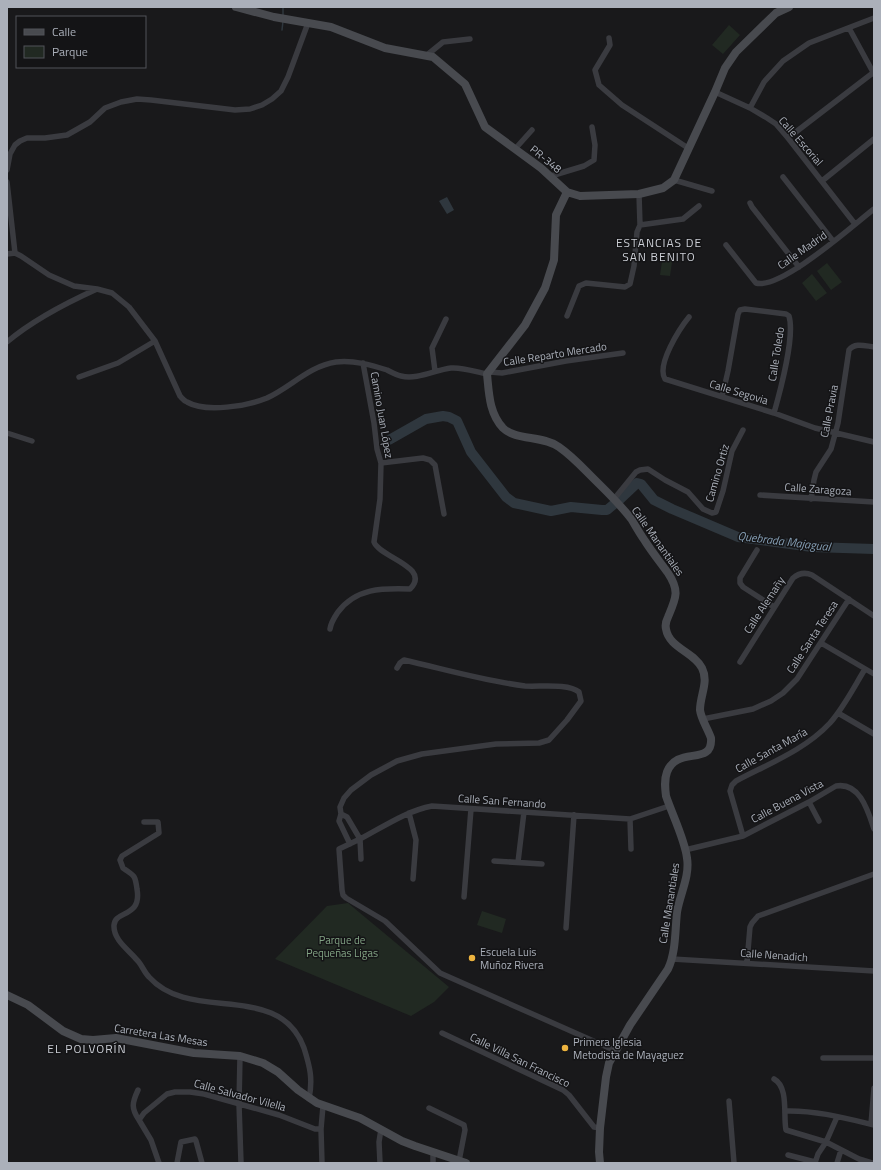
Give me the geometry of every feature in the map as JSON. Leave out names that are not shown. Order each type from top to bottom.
[{"type":"street","name":"PR-348","points":[[236,7],[274,17],[331,27],[385,48],[432,56],[465,84],[485,126],[550,176],[567,192]]},
{"type":"street","points":[[488,373],[525,325],[545,288],[554,260],[556,215],[567,192],[580,196],[639,194],[663,188],[674,180],[725,68],[736,52],[776,13],[789,7]]},
{"type":"street","points":[[750,108],[764,82],[783,61],[809,43],[874,18]]},
{"type":"street","points":[[7,170],[10,154],[15,145],[20,141],[27,138],[45,138],[68,135],[90,122],[105,108],[121,102],[137,99],[235,110],[250,109],[262,105],[272,100],[281,91],[288,77],[308,23]]},
{"type":"street","points":[[788,138],[874,73],[849,28]]},
{"type":"street","points":[[609,38],[610,45],[595,70],[599,85],[622,105],[688,148]]},
{"type":"street","points":[[427,56],[443,42],[470,39]]},
{"type":"street","name":"Calle Escorial","points":[[715,92],[750,108],[776,124],[855,224]]},
{"type":"street","points":[[550,176],[584,166],[594,160],[596,145],[592,127]]},
{"type":"street","points":[[515,149],[532,130]]},
{"type":"street","points":[[822,181],[874,139]]},
{"type":"street","points":[[783,177],[833,241]]},
{"type":"street","points":[[674,180],[712,191]]},
{"type":"street","points":[[7,182],[15,253],[7,254]]},
{"type":"street","points":[[567,316],[579,286],[582,284],[586,283],[625,287],[630,284],[634,266],[636,232],[640,225],[639,194]]},
{"type":"street","points":[[750,202],[752,207],[799,267]]},
{"type":"street","points":[[640,225],[683,219],[698,206]]},
{"type":"street","name":"Calle Madrid","points":[[726,245],[756,282],[760,284],[766,283],[799,267],[874,209]]},
{"type":"street","name":"Calle Reparto Mercado","points":[[15,253],[49,275],[74,286],[97,289],[112,293],[129,307],[155,340],[180,396],[186,402],[205,407],[230,406],[258,401],[275,393],[315,368],[346,361],[363,363],[401,376],[419,375],[452,368],[488,373],[502,373],[566,361],[623,353]]},
{"type":"street","points":[[7,342],[15,335],[52,311],[97,289]]},
{"type":"street","name":"Calle Toledo","points":[[722,397],[740,310],[744,309],[786,314],[789,316],[790,326],[787,354],[774,414]]},
{"type":"street","name":"Calle Segovia","points":[[689,317],[682,326],[672,345],[663,370],[663,376],[665,379],[815,428],[874,442]]},
{"type":"street","points":[[435,371],[432,348],[446,319]]},
{"type":"street","points":[[79,377],[118,363],[155,340]]},
{"type":"street","name":"Calle Pravia","points":[[812,499],[816,472],[831,449],[836,434],[849,350],[855,344],[874,347]]},
{"type":"street","name":"Camino Juan López","points":[[330,629],[332,620],[343,605],[360,594],[397,589],[410,589],[414,583],[414,575],[406,564],[377,549],[374,542],[380,499],[381,463],[363,363]]},
{"type":"street","name":"Calle Manantiales","points":[[488,373],[491,407],[494,417],[504,429],[510,433],[547,440],[560,447],[574,458],[614,499],[631,520],[676,587],[676,596],[666,623],[666,630],[671,640],[696,660],[702,668],[705,678],[700,709],[711,738],[711,745],[706,752],[702,754],[676,759],[670,765],[665,782],[665,789],[685,850],[687,865],[678,910],[672,959],[668,969],[630,1025],[608,1069],[600,1128],[600,1163]]},
{"type":"street","name":"Camino Ortiz","points":[[614,499],[636,472],[648,469],[688,492],[703,509],[712,513],[716,512],[732,451],[743,430]]},
{"type":"street","points":[[7,433],[32,441]]},
{"type":"street","points":[[381,463],[423,458],[430,460],[434,465],[444,514]]},
{"type":"street","name":"Calle Zaragoza","points":[[760,495],[874,502]]},
{"type":"street","points":[[757,550],[741,576],[740,583],[743,587],[774,608]]},
{"type":"street","name":"Calle Alemañy","points":[[740,662],[796,575],[803,573],[812,575],[874,616]]},
{"type":"street","name":"Calle Santa Teresa","points":[[703,719],[753,709],[777,697],[797,679],[849,600]]},
{"type":"street","points":[[821,643],[874,674]]},
{"type":"street","points":[[397,668],[404,660],[502,682],[526,686],[575,689],[579,692],[581,701],[554,737],[545,742],[539,744],[496,744],[422,754],[397,761],[384,767],[371,774],[351,790],[340,807],[341,814],[339,821],[350,844],[340,849],[343,895],[385,921],[440,973],[616,1051]]},
{"type":"street","name":"Calle Santa María","points":[[743,836],[730,791],[732,784],[806,743],[824,729],[838,712],[865,669]]},
{"type":"street","points":[[838,712],[874,734]]},
{"type":"street","name":"Calle Buena Vista","points":[[685,850],[743,836],[809,802],[836,786],[846,786],[857,792],[871,812],[874,829]]},
{"type":"street","points":[[809,802],[818,821]]},
{"type":"street","name":"Calle San Fernando","points":[[350,844],[409,813],[418,809],[432,806],[630,819],[670,806]]},
{"type":"street","points":[[464,897],[471,809]]},
{"type":"street","points":[[518,862],[524,812]]},
{"type":"street","points":[[409,813],[416,840],[413,879]]},
{"type":"street","points":[[341,814],[347,817],[360,839],[361,859]]},
{"type":"street","points":[[566,928],[574,815]]},
{"type":"street","points":[[630,819],[631,849]]},
{"type":"street","points":[[144,822],[158,822],[159,832],[122,856],[120,860],[123,868],[132,873],[136,880],[139,896],[136,906],[127,914],[118,917],[115,921],[114,925],[117,936],[149,977],[166,990],[193,1000],[225,1005],[245,1005],[267,1011],[288,1023],[300,1040],[307,1057],[312,1079],[309,1098]]},
{"type":"street","points":[[494,861],[542,864]]},
{"type":"street","points":[[747,962],[750,927],[758,916],[874,874]]},
{"type":"street","name":"Calle Nenadich","points":[[672,959],[747,962],[874,971]]},
{"type":"street","name":"Carretera Las Mesas","points":[[7,995],[28,1006],[63,1031],[81,1039],[93,1040],[116,1038],[194,1053],[240,1056],[263,1063],[270,1066],[309,1098],[323,1106],[360,1118],[402,1141],[462,1162]]},
{"type":"street","name":"Calle Villa San Francisco","points":[[442,1033],[563,1090],[569,1095],[594,1127],[600,1128]]},
{"type":"street","points":[[240,1056],[239,1104],[241,1163]]},
{"type":"street","points":[[824,1058],[874,1058]]},
{"type":"street","points":[[774,1079],[779,1082],[782,1087],[786,1130],[826,1142],[858,1161],[872,1163]]},
{"type":"street","points":[[785,1111],[809,1111],[872,1124],[874,1088]]},
{"type":"street","points":[[138,1090],[134,1096],[133,1111],[151,1140],[159,1163]]},
{"type":"street","name":"Calle Salvador Vilella","points":[[139,1120],[142,1115],[164,1096],[176,1092],[196,1092],[279,1115],[315,1129],[321,1129]]},
{"type":"street","points":[[729,1101],[734,1163]]},
{"type":"street","points":[[322,1163],[321,1129],[323,1106]]},
{"type":"street","points":[[430,1108],[464,1125],[466,1130],[462,1162]]},
{"type":"street","points":[[788,1155],[815,1162],[837,1117]]},
{"type":"street","points":[[380,1163],[379,1142],[381,1129]]},
{"type":"street","points":[[177,1163],[181,1142],[192,1139],[196,1141],[202,1163]]},
{"type":"street","points":[[837,1163],[841,1150]]},
{"type":"street","points":[[433,1152],[433,1163]]},
{"type":"green space","points":[[729,25],[740,35],[723,54],[712,45]]},
{"type":"green space","points":[[663,254],[673,255],[670,276],[660,275]]},
{"type":"green space","points":[[827,263],[842,282],[831,290],[817,271]]},
{"type":"green space","points":[[812,274],[827,293],[816,301],[802,283]]},
{"type":"green space","name":"Parque de Pequeñas Ligas","points":[[348,903],[449,987],[434,1002],[411,1016],[275,959],[327,906]]},
{"type":"green space","points":[[482,911],[506,919],[502,933],[477,925]]},
{"type":"shaded area","points":[[447,197],[454,210],[447,214],[439,201]]},
{"type":"waterway","points":[[283,7],[283,16]]},
{"type":"waterway","points":[[282,30],[283,21]]},
{"type":"waterway","name":"Quebrada Majagual","points":[[389,440],[426,419],[443,416],[449,417],[457,421],[471,452],[506,497],[514,503],[551,511],[571,507],[607,510],[613,505]]},
{"type":"waterway","name":"Quebrada Majagual","points":[[619,500],[637,483],[641,484],[654,500],[738,537],[812,547],[874,549]]},
{"type":"place","name":"Escuela Luis Muñoz Rivera","points":[[472,958]]},
{"type":"place","name":"Primera Iglesia Metodista de Mayaguez","points":[[565,1048]]},
{"type":"district","name":"ESTANCIAS DE SAN BENITO","points":[[659,249]]},
{"type":"district","name":"EL POLVORÍN","points":[[87,1048]]}]
